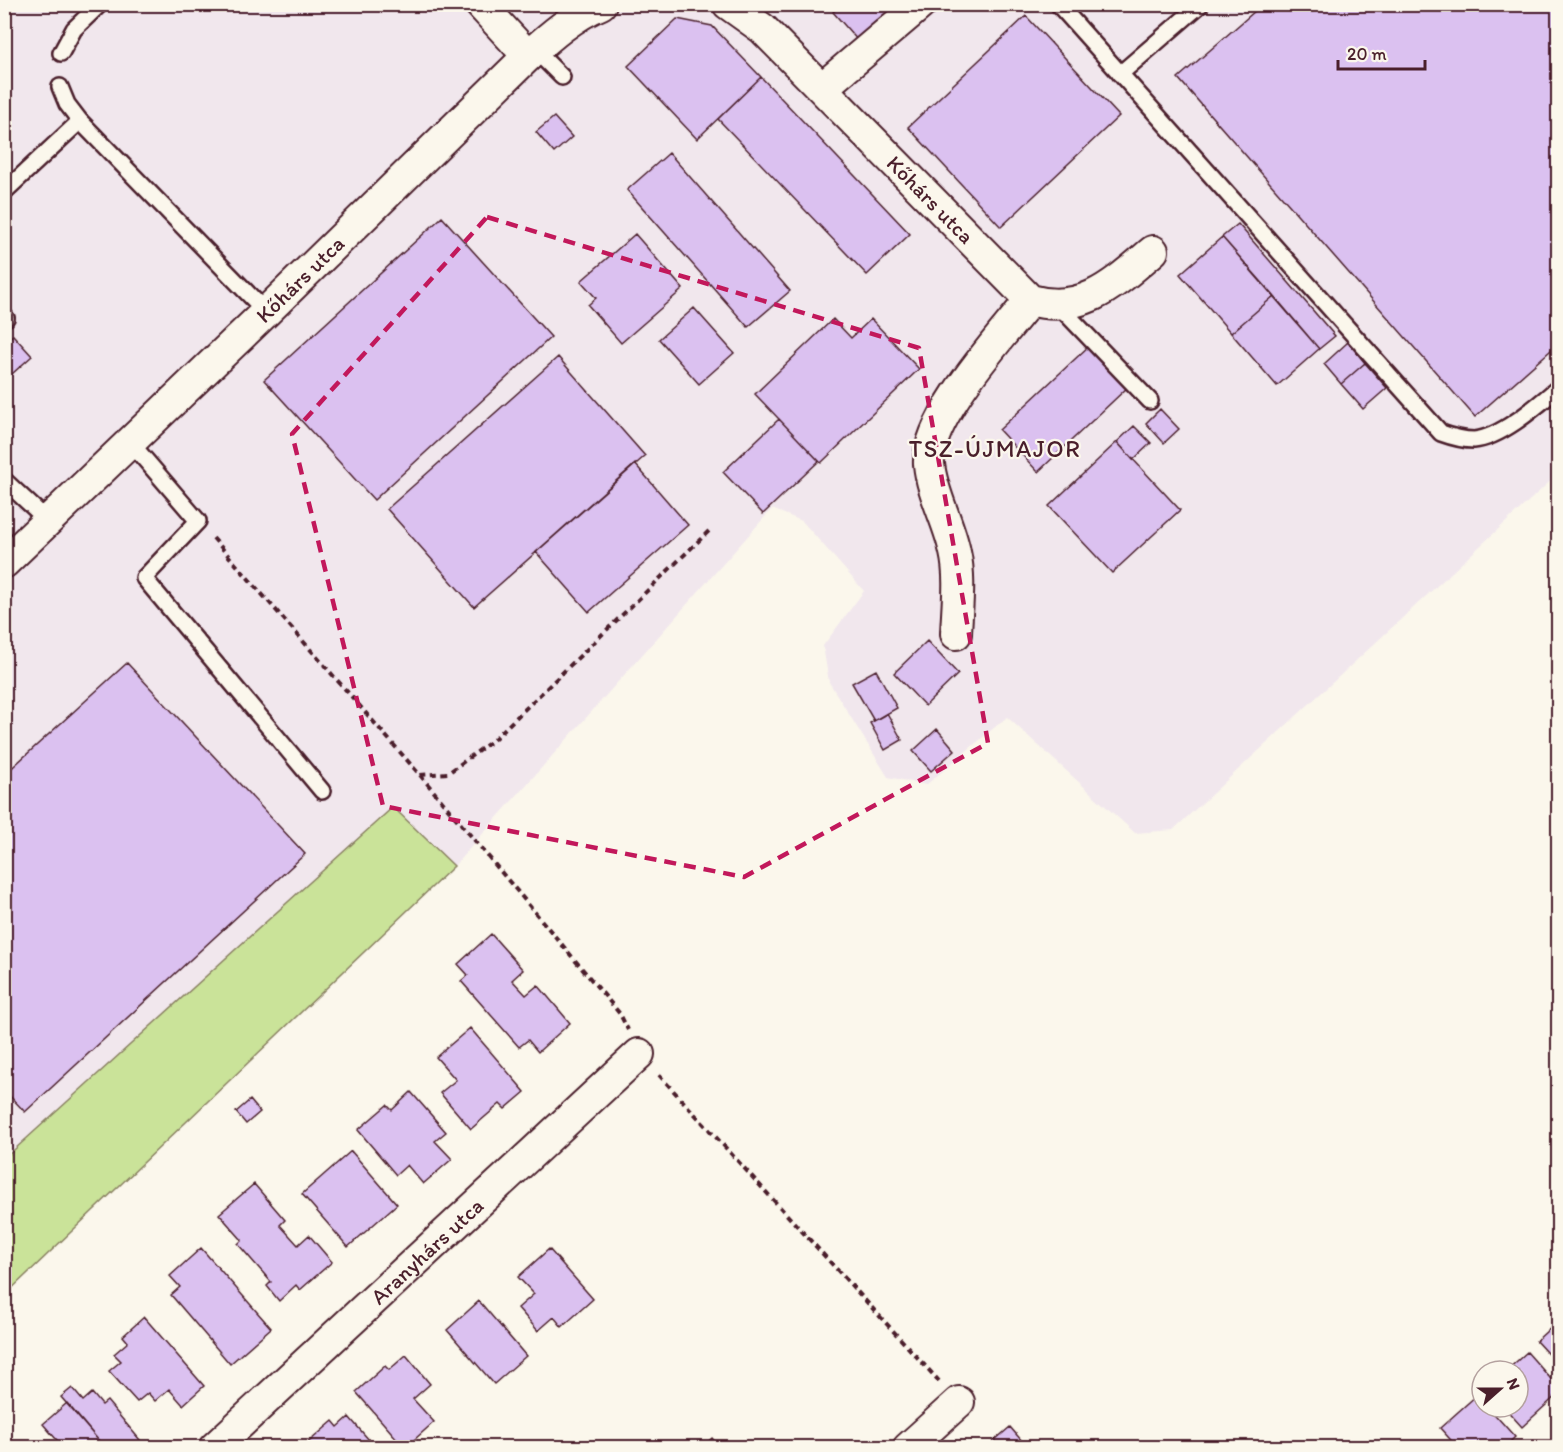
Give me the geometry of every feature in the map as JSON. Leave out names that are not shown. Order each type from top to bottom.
[{"type":"street","points":[[480,4],[531,53]]},
{"type":"street","name":"Kőhárs utca","points":[[4,563],[266,312],[531,53],[580,14],[601,4]]},
{"type":"street","name":"Kőhárs utca","points":[[728,4],[763,29],[1044,302]]},
{"type":"street","points":[[822,88],[921,4]]},
{"type":"street","points":[[956,634],[958,577],[956,554],[932,480],[929,462],[931,445],[942,417],[953,398],[1044,302],[1076,302],[1097,294],[1117,281],[1153,250]]},
{"type":"street","name":"Aranyhárs utca","points":[[214,1448],[639,1054]]},
{"type":"street","points":[[908,1448],[959,1402]]},
{"type":"lane","points":[[61,53],[74,29],[100,4]]},
{"type":"lane","points":[[1058,4],[1441,433],[1456,439],[1476,440],[1501,430],[1528,414],[1558,388]]},
{"type":"lane","points":[[1120,74],[1201,4]]},
{"type":"lane","points":[[531,53],[562,77]]},
{"type":"lane","points":[[60,87],[67,104],[80,121],[266,312]]},
{"type":"lane","points":[[4,192],[80,121]]},
{"type":"lane","points":[[1044,302],[1150,401]]},
{"type":"lane","points":[[130,442],[198,521],[144,578],[322,791]]},
{"type":"lane","points":[[4,480],[48,521]]},
{"type":"path","points":[[198,521],[420,775],[620,1014],[639,1054],[959,1402]]},
{"type":"path","points":[[420,775],[448,773],[492,741],[711,529]]},
{"type":"highlighted area","points":[[487,217],[919,348],[988,743],[744,877],[383,806],[292,434]]},
{"type":"shaded area","points":[[5,5],[1558,5],[1558,474],[1173,830],[1135,833],[1007,717],[926,785],[888,777],[829,682],[823,646],[864,591],[802,521],[772,509],[454,866],[393,807],[5,1158]]},
{"type":"green space","points":[[393,807],[454,866],[5,1295],[5,1158]]},
{"type":"building","points":[[841,4],[902,4],[859,42],[833,12]]},
{"type":"building","points":[[1263,4],[1558,4],[1558,344],[1475,417],[1178,78]]},
{"type":"building","points":[[1026,16],[1119,116],[1001,227],[908,127]]},
{"type":"building","points":[[677,19],[712,26],[761,77],[697,139],[628,66]]},
{"type":"building","points":[[761,77],[910,234],[867,275],[718,119]]},
{"type":"building","points":[[554,117],[572,137],[554,153],[536,132]]},
{"type":"building","points":[[669,153],[790,291],[748,327],[627,190]]},
{"type":"building","points":[[442,217],[551,337],[374,500],[264,380]]},
{"type":"building","points":[[1238,224],[1335,336],[1319,349],[1222,237]]},
{"type":"building","points":[[635,234],[683,289],[621,343],[588,305],[596,298],[581,281]]},
{"type":"building","points":[[1222,237],[1274,296],[1231,333],[1180,274]]},
{"type":"building","points":[[1274,296],[1319,349],[1277,386],[1231,333]]},
{"type":"building","points":[[694,308],[734,353],[699,384],[659,339]]},
{"type":"building","points":[[833,319],[851,338],[871,319],[919,369],[821,463],[755,394]]},
{"type":"building","points":[[13,335],[32,356],[4,381],[4,342]]},
{"type":"building","points":[[1348,342],[1365,363],[1341,384],[1324,364]]},
{"type":"building","points":[[1090,345],[1129,386],[1038,472],[999,430]]},
{"type":"building","points":[[558,357],[645,456],[474,607],[387,509]]},
{"type":"building","points":[[1365,363],[1387,388],[1363,409],[1341,384]]},
{"type":"building","points":[[1160,409],[1179,429],[1164,443],[1146,423]]},
{"type":"building","points":[[779,419],[819,461],[763,514],[723,472]]},
{"type":"building","points":[[1134,426],[1151,443],[1133,460],[1117,442]]},
{"type":"building","points":[[1117,442],[1180,510],[1112,573],[1049,506]]},
{"type":"building","points":[[635,464],[688,525],[589,612],[536,552]]},
{"type":"building","points":[[927,641],[958,674],[925,706],[894,673]]},
{"type":"building","points":[[127,663],[305,854],[25,1112],[4,1090],[4,775]]},
{"type":"building","points":[[876,670],[897,708],[874,721],[852,683]]},
{"type":"building","points":[[887,713],[902,740],[885,750],[870,723]]},
{"type":"building","points":[[937,729],[955,750],[931,771],[913,751]]},
{"type":"building","points":[[491,934],[523,970],[512,980],[526,995],[538,985],[570,1023],[538,1052],[528,1040],[519,1047],[461,981],[468,975],[458,964]]},
{"type":"building","points":[[470,1028],[525,1092],[505,1109],[500,1104],[471,1129],[440,1093],[456,1080],[436,1057]]},
{"type":"building","points":[[411,1092],[446,1132],[435,1141],[452,1159],[423,1184],[407,1165],[396,1175],[358,1130],[387,1105],[392,1110]]},
{"type":"building","points":[[250,1100],[260,1112],[246,1124],[236,1112]]},
{"type":"building","points":[[351,1151],[397,1204],[348,1247],[302,1194]]},
{"type":"building","points":[[254,1184],[285,1220],[280,1225],[298,1245],[309,1235],[332,1262],[300,1290],[296,1285],[279,1301],[267,1286],[271,1282],[238,1244],[242,1240],[219,1214]]},
{"type":"building","points":[[201,1248],[271,1328],[230,1364],[171,1295],[180,1287],[170,1276]]},
{"type":"building","points":[[549,1249],[593,1299],[562,1327],[554,1317],[538,1331],[518,1308],[534,1294],[518,1277]]},
{"type":"building","points":[[479,1301],[526,1356],[494,1384],[447,1330]]},
{"type":"building","points":[[144,1317],[204,1386],[183,1405],[169,1389],[155,1401],[148,1393],[137,1402],[109,1371],[121,1361],[114,1354],[128,1342],[123,1336]]},
{"type":"building","points":[[1558,1321],[1558,1365],[1536,1341]]},
{"type":"building","points":[[1527,1352],[1558,1387],[1558,1394],[1522,1427],[1515,1419],[1530,1419],[1530,1359],[1519,1359]]},
{"type":"building","points":[[406,1355],[430,1384],[413,1399],[434,1422],[405,1448],[356,1392],[385,1366],[389,1370]]},
{"type":"building","points":[[72,1388],[83,1401],[92,1393],[102,1405],[107,1401],[140,1440],[132,1448],[105,1448],[61,1397]]},
{"type":"building","points":[[1470,1401],[1470,1419],[1499,1419],[1515,1437],[1504,1448],[1458,1448],[1440,1428]]},
{"type":"building","points":[[67,1403],[105,1448],[61,1448],[63,1447],[43,1424]]},
{"type":"building","points":[[349,1417],[376,1448],[304,1446],[333,1421],[338,1427]]},
{"type":"building","points":[[1010,1427],[1028,1448],[989,1448],[988,1446]]},
{"type":"building","points":[[712,1438],[720,1448],[701,1448]]},
{"type":"district","name":"TSZ-ÚJMAJOR","points":[[995,449]]}]
